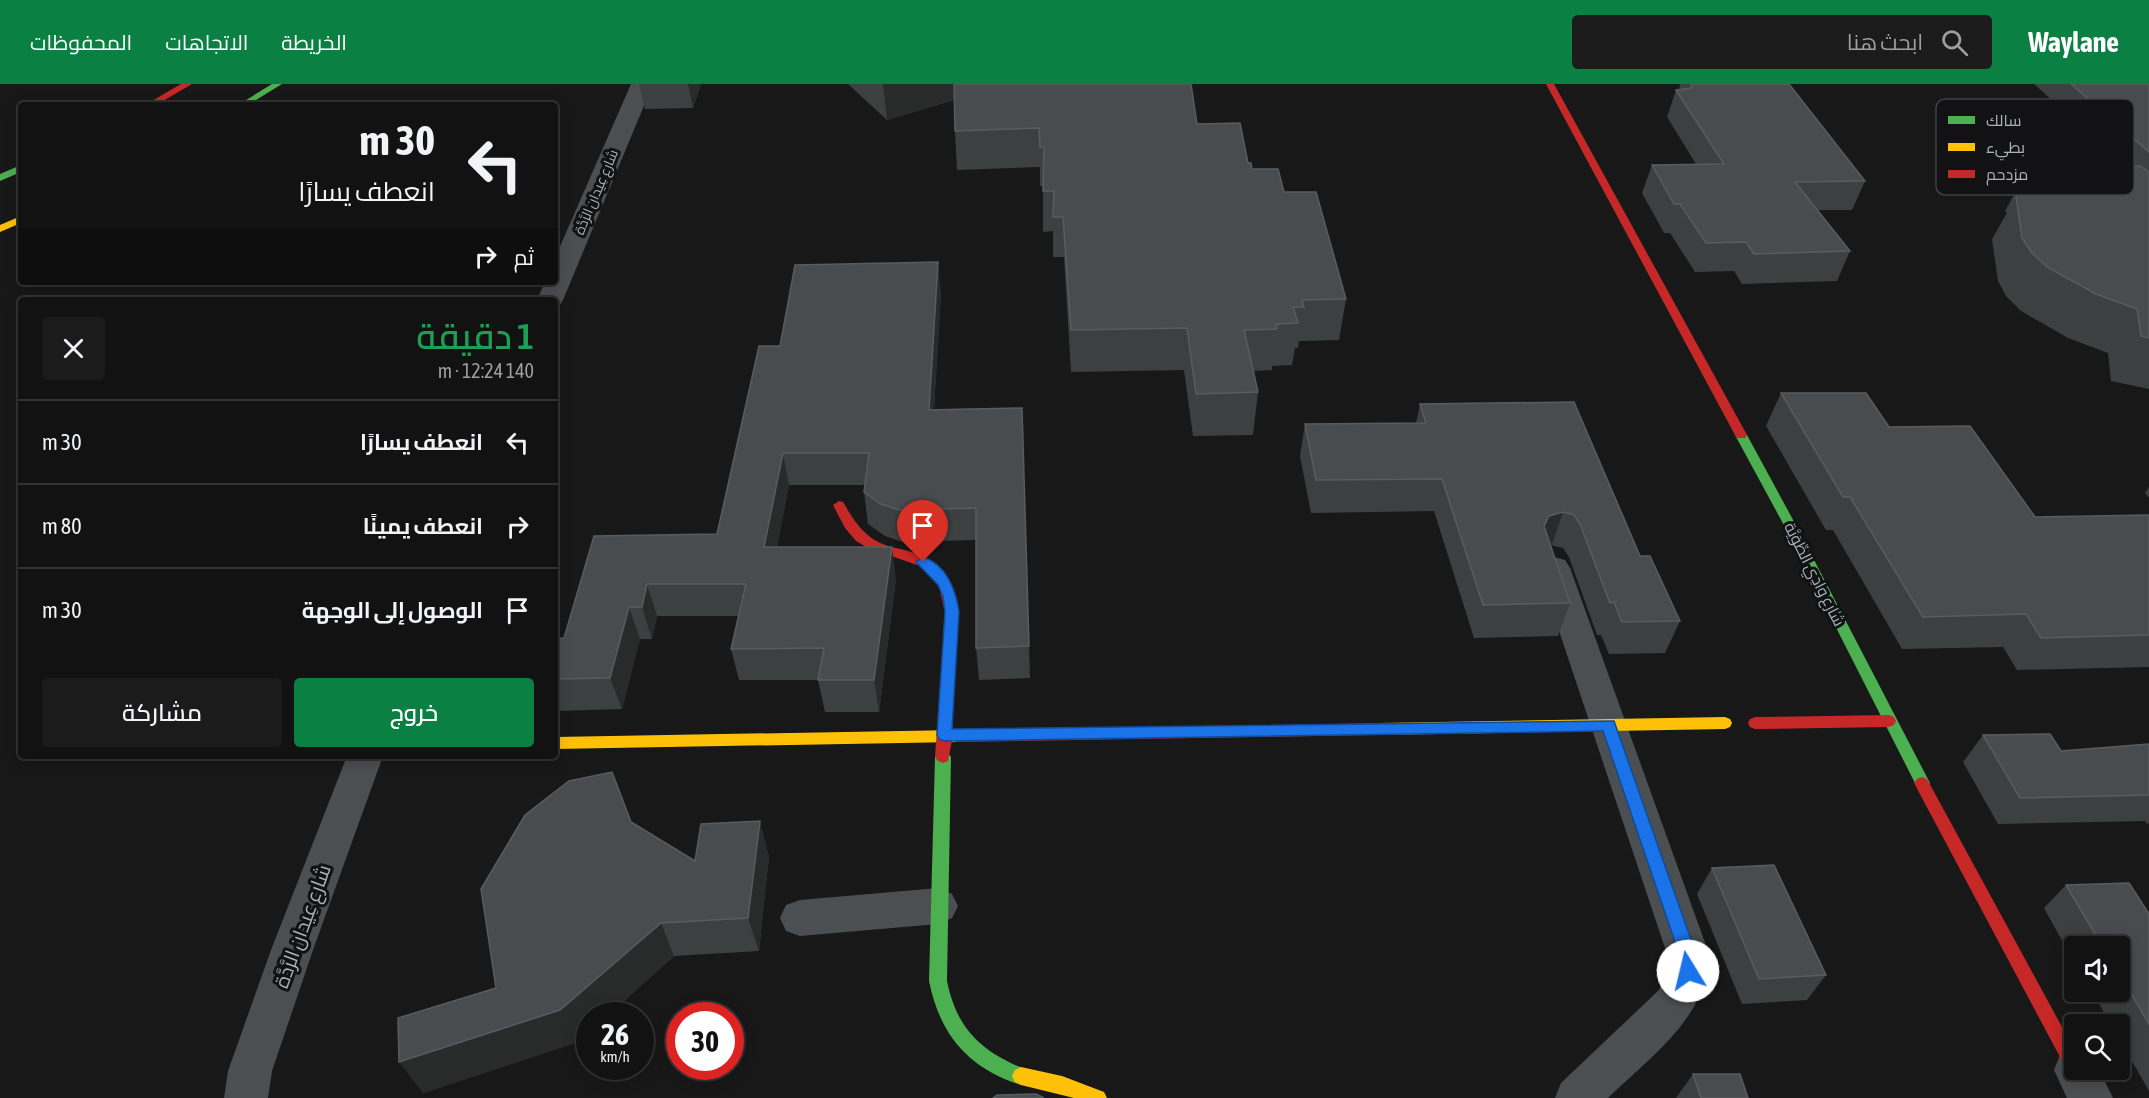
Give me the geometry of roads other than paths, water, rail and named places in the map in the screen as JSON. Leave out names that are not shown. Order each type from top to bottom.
[{"type":"street","points":[[155,102],[188,84]]},
{"type":"street","points":[[247,102],[278,84]]},
{"type":"street","name":"شارع عِيدان الرَّدَّة","points":[[558,281],[642,84]]},
{"type":"street","name":"شارع وادِي الطِّوَيَّة","points":[[1550,84],[1792,529],[1889,721],[2064,1047]]},
{"type":"street","points":[[0,178],[18,169]]},
{"type":"street","points":[[0,229],[18,220]]},
{"type":"street","points":[[839,505],[849,527],[859,537],[873,545],[923,562],[945,583],[950,596],[952,612],[944,735],[938,906],[938,981],[945,1010],[962,1036],[984,1058],[1013,1074],[1062,1085],[1098,1098]]},
{"type":"street","points":[[1551,558],[1687,951],[1688,971],[1684,989],[1673,1005],[1577,1098]]},
{"type":"street","points":[[1755,723],[1889,721]]},
{"type":"street","points":[[558,742],[1725,723]]},
{"type":"street","name":"شارع عِيدان الرَّدَّة","points":[[246,1098],[250,1071],[288,961],[364,759]]},
{"type":"street","points":[[800,918],[938,906]]},
{"type":"street","name":"شارع وادِي الطِّوَيَّة","points":[[2081,1080],[2091,1098]]}]
